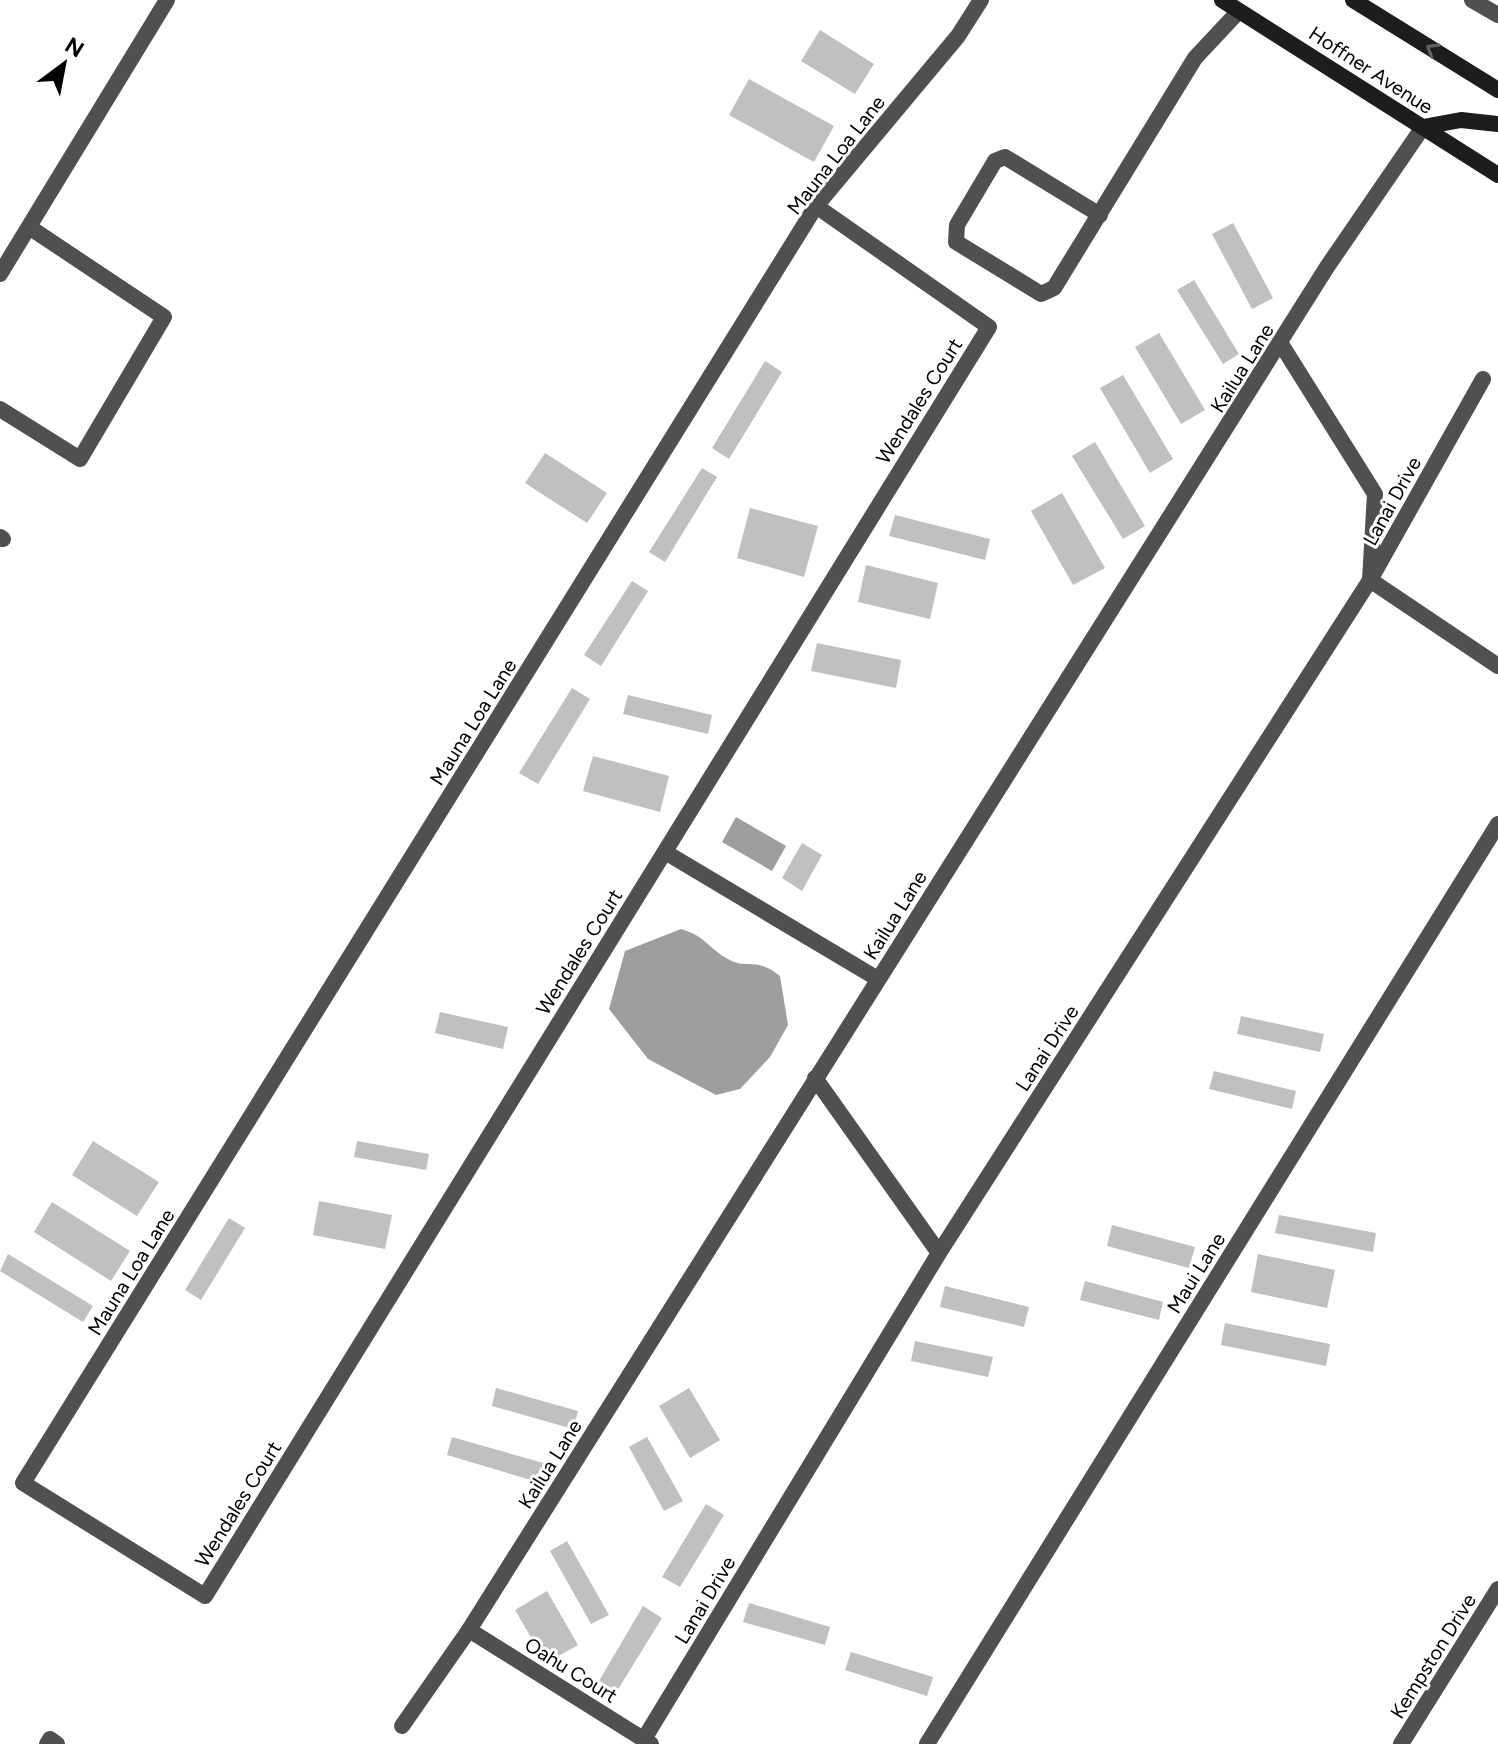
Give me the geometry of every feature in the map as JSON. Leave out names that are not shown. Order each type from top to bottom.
[{"type":"main road","name":"Hoffner Avenue","points":[[1222,0],[1498,175]]},
{"type":"main road","points":[[1353,0],[1497,87]]},
{"type":"main road","points":[[1423,127],[1461,120],[1498,124]]},
{"type":"street","points":[[0,274],[167,0]]},
{"type":"street","name":"Mauna Loa Lane","points":[[23,1483],[816,206],[958,36],[981,0]]},
{"type":"street","points":[[1472,0],[1498,15]]},
{"type":"street","points":[[1100,215],[1005,157],[995,161],[957,225],[956,242],[1041,294],[1054,288],[1100,215],[1195,58],[1239,11]]},
{"type":"street","name":"Kailua Lane","points":[[402,1726],[469,1630],[1327,267],[1423,127]]},
{"type":"street","name":"Wendales Court","points":[[23,1483],[205,1596],[989,327],[816,206]]},
{"type":"street","points":[[0,409],[80,459],[164,317],[29,227]]},
{"type":"street","points":[[1281,344],[1375,494],[1370,580],[1498,666]]},
{"type":"street","name":"Lanai Drive","points":[[647,1742],[939,1253],[1370,580],[1483,379]]},
{"type":"street","name":"Maui Lane","points":[[927,1744],[1498,824]]},
{"type":"street","points":[[665,852],[878,979]]},
{"type":"street","points":[[815,1078],[939,1253]]},
{"type":"street","name":"Kempston Drive","points":[[1401,1744],[1498,1589]]},
{"type":"street","name":"Oahu Court","points":[[469,1630],[647,1742]]},
{"type":"street","points":[[47,1744],[50,1739],[57,1744]]},
{"type":"shaded area","points":[[736,817],[786,846],[772,871],[722,842]]},
{"type":"shaded area","points":[[681,929],[696,935],[734,962],[764,966],[780,976],[788,1025],[770,1057],[740,1089],[716,1095],[648,1059],[609,1009],[625,951]]},
{"type":"building","points":[[820,30],[874,64],[855,94],[801,61]]},
{"type":"building","points":[[749,79],[834,126],[814,162],[729,115]]},
{"type":"building","points":[[1233,223],[1273,298],[1252,309],[1212,234]]},
{"type":"building","points":[[1194,280],[1239,354],[1223,364],[1177,290]]},
{"type":"building","points":[[1159,333],[1205,410],[1181,424],[1135,347]]},
{"type":"building","points":[[765,361],[782,372],[729,459],[712,448]]},
{"type":"building","points":[[1123,375],[1173,459],[1150,473],[1100,388]]},
{"type":"building","points":[[1095,442],[1145,526],[1123,539],[1072,456]]},
{"type":"building","points":[[545,453],[607,493],[587,523],[525,483]]},
{"type":"building","points":[[702,468],[717,477],[665,562],[649,552]]},
{"type":"building","points":[[1062,493],[1105,568],[1073,585],[1031,511]]},
{"type":"building","points":[[750,508],[818,526],[804,577],[737,558]]},
{"type":"building","points":[[895,515],[990,539],[985,560],[889,536]]},
{"type":"building","points":[[866,565],[938,583],[930,619],[858,602]]},
{"type":"building","points":[[632,581],[648,591],[601,666],[584,655]]},
{"type":"building","points":[[817,643],[901,660],[896,688],[811,671]]},
{"type":"building","points":[[572,688],[590,699],[538,784],[519,773]]},
{"type":"building","points":[[628,695],[712,715],[708,734],[623,714]]},
{"type":"building","points":[[593,756],[669,776],[660,812],[583,791]]},
{"type":"building","points":[[802,843],[822,855],[802,891],[782,878]]},
{"type":"building","points":[[440,1012],[508,1027],[503,1049],[435,1033]]},
{"type":"building","points":[[1241,1016],[1324,1034],[1320,1052],[1237,1034]]},
{"type":"building","points":[[1214,1071],[1296,1091],[1292,1109],[1209,1089]]},
{"type":"building","points":[[93,1141],[159,1182],[137,1216],[72,1175]]},
{"type":"building","points":[[357,1141],[429,1154],[426,1170],[354,1157]]},
{"type":"building","points":[[319,1201],[392,1215],[385,1249],[313,1235]]},
{"type":"building","points":[[52,1202],[130,1251],[111,1281],[34,1232]]},
{"type":"building","points":[[1279,1215],[1376,1233],[1373,1252],[1275,1233]]},
{"type":"building","points":[[229,1218],[245,1228],[201,1300],[185,1290]]},
{"type":"building","points":[[1112,1225],[1195,1247],[1189,1268],[1107,1246]]},
{"type":"building","points":[[8,1254],[93,1306],[83,1322],[0,1271]]},
{"type":"building","points":[[1258,1254],[1335,1270],[1327,1308],[1251,1292]]},
{"type":"building","points":[[1085,1281],[1163,1302],[1159,1320],[1080,1300]]},
{"type":"building","points":[[945,1286],[1029,1307],[1024,1327],[940,1307]]},
{"type":"building","points":[[1225,1323],[1330,1344],[1326,1366],[1221,1345]]},
{"type":"building","points":[[915,1341],[993,1357],[988,1377],[911,1361]]},
{"type":"building","points":[[496,1388],[578,1411],[573,1429],[492,1406]]},
{"type":"building","points":[[689,1388],[720,1440],[690,1458],[659,1406]]},
{"type":"building","points":[[452,1437],[547,1464],[541,1483],[447,1455]]},
{"type":"building","points":[[647,1437],[683,1501],[664,1511],[629,1447]]},
{"type":"building","points":[[706,1504],[724,1515],[680,1587],[662,1577]]},
{"type":"building","points":[[567,1541],[609,1615],[591,1624],[550,1551]]},
{"type":"building","points":[[547,1591],[578,1645],[546,1663],[515,1610]]},
{"type":"building","points":[[749,1603],[830,1627],[825,1645],[743,1622]]},
{"type":"building","points":[[643,1606],[662,1618],[617,1691],[599,1681]]},
{"type":"building","points":[[851,1652],[933,1677],[927,1696],[845,1670]]}]
